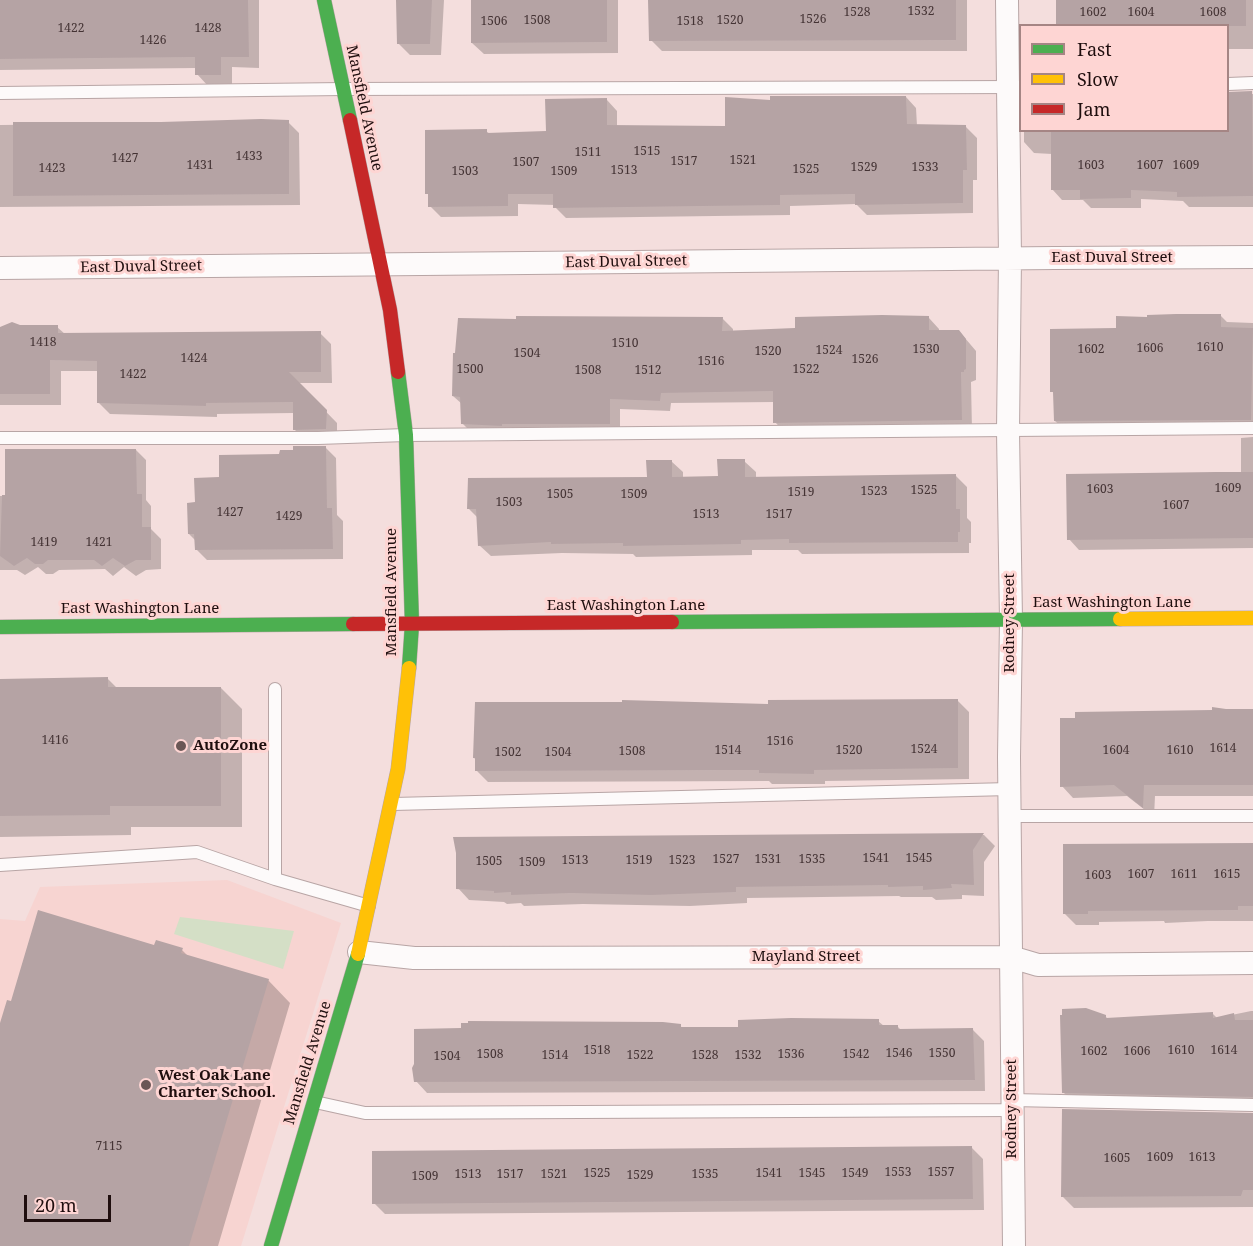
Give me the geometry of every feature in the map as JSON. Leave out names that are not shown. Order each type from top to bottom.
[{"type":"street","name":"Mansfield Avenue","points":[[271,1246],[359,952],[370,906],[392,804],[403,730],[412,624],[406,435],[390,310],[324,0]]},
{"type":"street","name":"Rodney Street","points":[[1007,0],[1013,87],[1008,431],[1014,1246]]},
{"type":"street","name":"East Duval Street","points":[[0,268],[1253,257]]},
{"type":"street","name":"East Washington Lane","points":[[0,627],[1253,618]]},
{"type":"street","name":"Mayland Street","points":[[359,952],[414,958],[1011,957],[1038,965],[1253,963]]},
{"type":"lane","points":[[1229,84],[1253,83]]},
{"type":"lane","points":[[0,93],[344,89],[1013,87]]},
{"type":"lane","points":[[0,438],[318,438],[406,435],[1253,428]]},
{"type":"lane","points":[[275,689],[275,879]]},
{"type":"lane","points":[[392,804],[1010,789]]},
{"type":"lane","points":[[1010,816],[1253,816]]},
{"type":"lane","points":[[0,865],[197,852],[275,879],[370,906]]},
{"type":"lane","points":[[314,1101],[365,1113],[1012,1105],[1253,1105]]},
{"type":"shaded area","name":"West Oak Lane Charter School.","points":[[227,880],[341,923],[241,1246],[0,1246],[0,919],[25,921],[40,887]]},
{"type":"green space","points":[[180,917],[294,931],[283,969],[174,934]]},
{"type":"building","points":[[0,0],[248,0],[249,57],[221,57],[221,75],[195,75],[195,57],[0,59]]},
{"type":"building","points":[[396,0],[432,0],[430,44],[397,44]]},
{"type":"building","points":[[471,0],[607,0],[607,42],[471,43]]},
{"type":"building","points":[[648,0],[956,0],[956,40],[649,41]]},
{"type":"building","points":[[1056,0],[1246,0],[1246,26],[1229,26],[1229,24],[1056,24]]},
{"type":"building","points":[[1252,91],[1253,196],[1177,197],[1177,192],[1131,190],[1131,198],[1080,199],[1080,190],[1051,190],[1051,132],[1229,132],[1229,92]]},
{"type":"building","points":[[770,96],[906,96],[907,124],[966,125],[967,170],[963,170],[963,203],[855,205],[855,194],[780,195],[780,205],[553,208],[553,194],[508,194],[508,206],[428,207],[428,194],[425,194],[425,130],[487,129],[487,133],[546,131],[545,99],[607,98],[607,125],[725,126],[725,97],[770,100]]},
{"type":"building","points":[[289,120],[289,194],[13,196],[13,122]]},
{"type":"building","points":[[1221,314],[1221,327],[1253,328],[1251,420],[1054,421],[1053,392],[1050,392],[1050,329],[1116,328],[1116,316],[1147,317],[1147,315]]},
{"type":"building","points":[[929,316],[929,330],[959,330],[966,339],[966,369],[961,372],[962,420],[773,423],[773,391],[661,393],[660,401],[610,399],[610,424],[502,424],[502,426],[461,424],[460,397],[452,396],[453,353],[455,353],[458,318],[723,317],[722,331],[795,328],[795,317]]},
{"type":"building","points":[[12,322],[20,325],[58,325],[58,333],[321,331],[321,372],[289,372],[327,410],[326,429],[293,430],[293,402],[206,403],[206,406],[97,403],[97,361],[50,360],[50,394],[0,394],[0,327]]},
{"type":"building","points":[[293,446],[326,446],[327,508],[332,508],[333,549],[195,550],[194,534],[188,534],[187,503],[195,502],[194,478],[219,477],[219,455],[279,454],[280,450],[293,450]]},
{"type":"building","points":[[5,449],[136,449],[137,494],[142,494],[142,527],[151,527],[151,560],[136,560],[125,566],[113,558],[102,566],[94,560],[48,560],[43,564],[35,564],[27,558],[14,566],[0,556],[2,495],[5,495]]},
{"type":"building","points":[[717,459],[745,459],[745,477],[956,474],[956,509],[960,509],[958,542],[789,543],[789,539],[741,540],[741,544],[623,546],[623,543],[551,544],[551,542],[478,546],[476,509],[467,509],[468,478],[647,477],[646,460],[672,460],[672,477],[718,476]]},
{"type":"building","points":[[1253,472],[1253,538],[1067,540],[1066,474]]},
{"type":"building","points":[[108,677],[108,687],[221,687],[221,806],[110,806],[110,815],[0,816],[0,679]]},
{"type":"building","points":[[958,699],[958,768],[814,770],[814,774],[759,773],[759,770],[475,771],[475,758],[473,758],[475,702],[622,702],[622,700],[768,704],[768,700]]},
{"type":"building","points":[[1212,707],[1253,709],[1253,785],[1144,785],[1143,808],[1114,785],[1060,787],[1060,718],[1075,718],[1075,712],[1212,710]]},
{"type":"building","points":[[984,833],[973,850],[974,885],[951,884],[952,888],[923,890],[923,886],[888,887],[888,885],[736,887],[736,892],[651,895],[571,893],[511,895],[511,892],[494,893],[494,891],[456,889],[456,853],[453,837]]},
{"type":"building","points":[[1253,843],[1253,906],[1238,906],[1238,910],[1088,911],[1088,914],[1063,914],[1063,844]]},
{"type":"building","name":"West Oak Lane Charter School.","points":[[38,910],[154,945],[156,940],[183,948],[181,953],[269,979],[189,1246],[0,1246],[0,1023],[7,1000],[11,1001]]},
{"type":"building","points":[[1086,1008],[1106,1015],[1106,1018],[1213,1012],[1213,1018],[1234,1013],[1235,1020],[1253,1020],[1253,1097],[1062,1093],[1060,1015],[1062,1015],[1062,1009]]},
{"type":"building","points":[[879,1019],[879,1025],[898,1025],[898,1029],[973,1028],[975,1080],[414,1082],[412,1068],[414,1029],[461,1028],[461,1023],[468,1023],[468,1021],[663,1022],[681,1024],[681,1027],[738,1027],[738,1020]]},
{"type":"building","points":[[1062,1109],[1253,1113],[1253,1190],[1243,1190],[1241,1196],[1061,1197]]},
{"type":"building","points":[[972,1146],[973,1199],[372,1204],[372,1151]]},
{"type":"traffic: fast","points":[[324,0],[350,120]]},
{"type":"traffic: fast","points":[[398,372],[406,435],[412,624],[409,668]]},
{"type":"traffic: fast","points":[[672,622],[1120,619]]},
{"type":"traffic: fast","points":[[0,627],[353,624]]},
{"type":"traffic: fast","points":[[271,1246],[358,954]]},
{"type":"traffic: slow","points":[[1120,619],[1253,618]]},
{"type":"traffic: slow","points":[[358,954],[398,769],[409,668]]},
{"type":"traffic: jam","points":[[350,120],[390,310],[398,372]]},
{"type":"traffic: jam","points":[[353,624],[672,622]]},
{"type":"place","name":"AutoZone","points":[[181,746]]},
{"type":"place","name":"West Oak Lane Charter School.","points":[[146,1085]]}]
